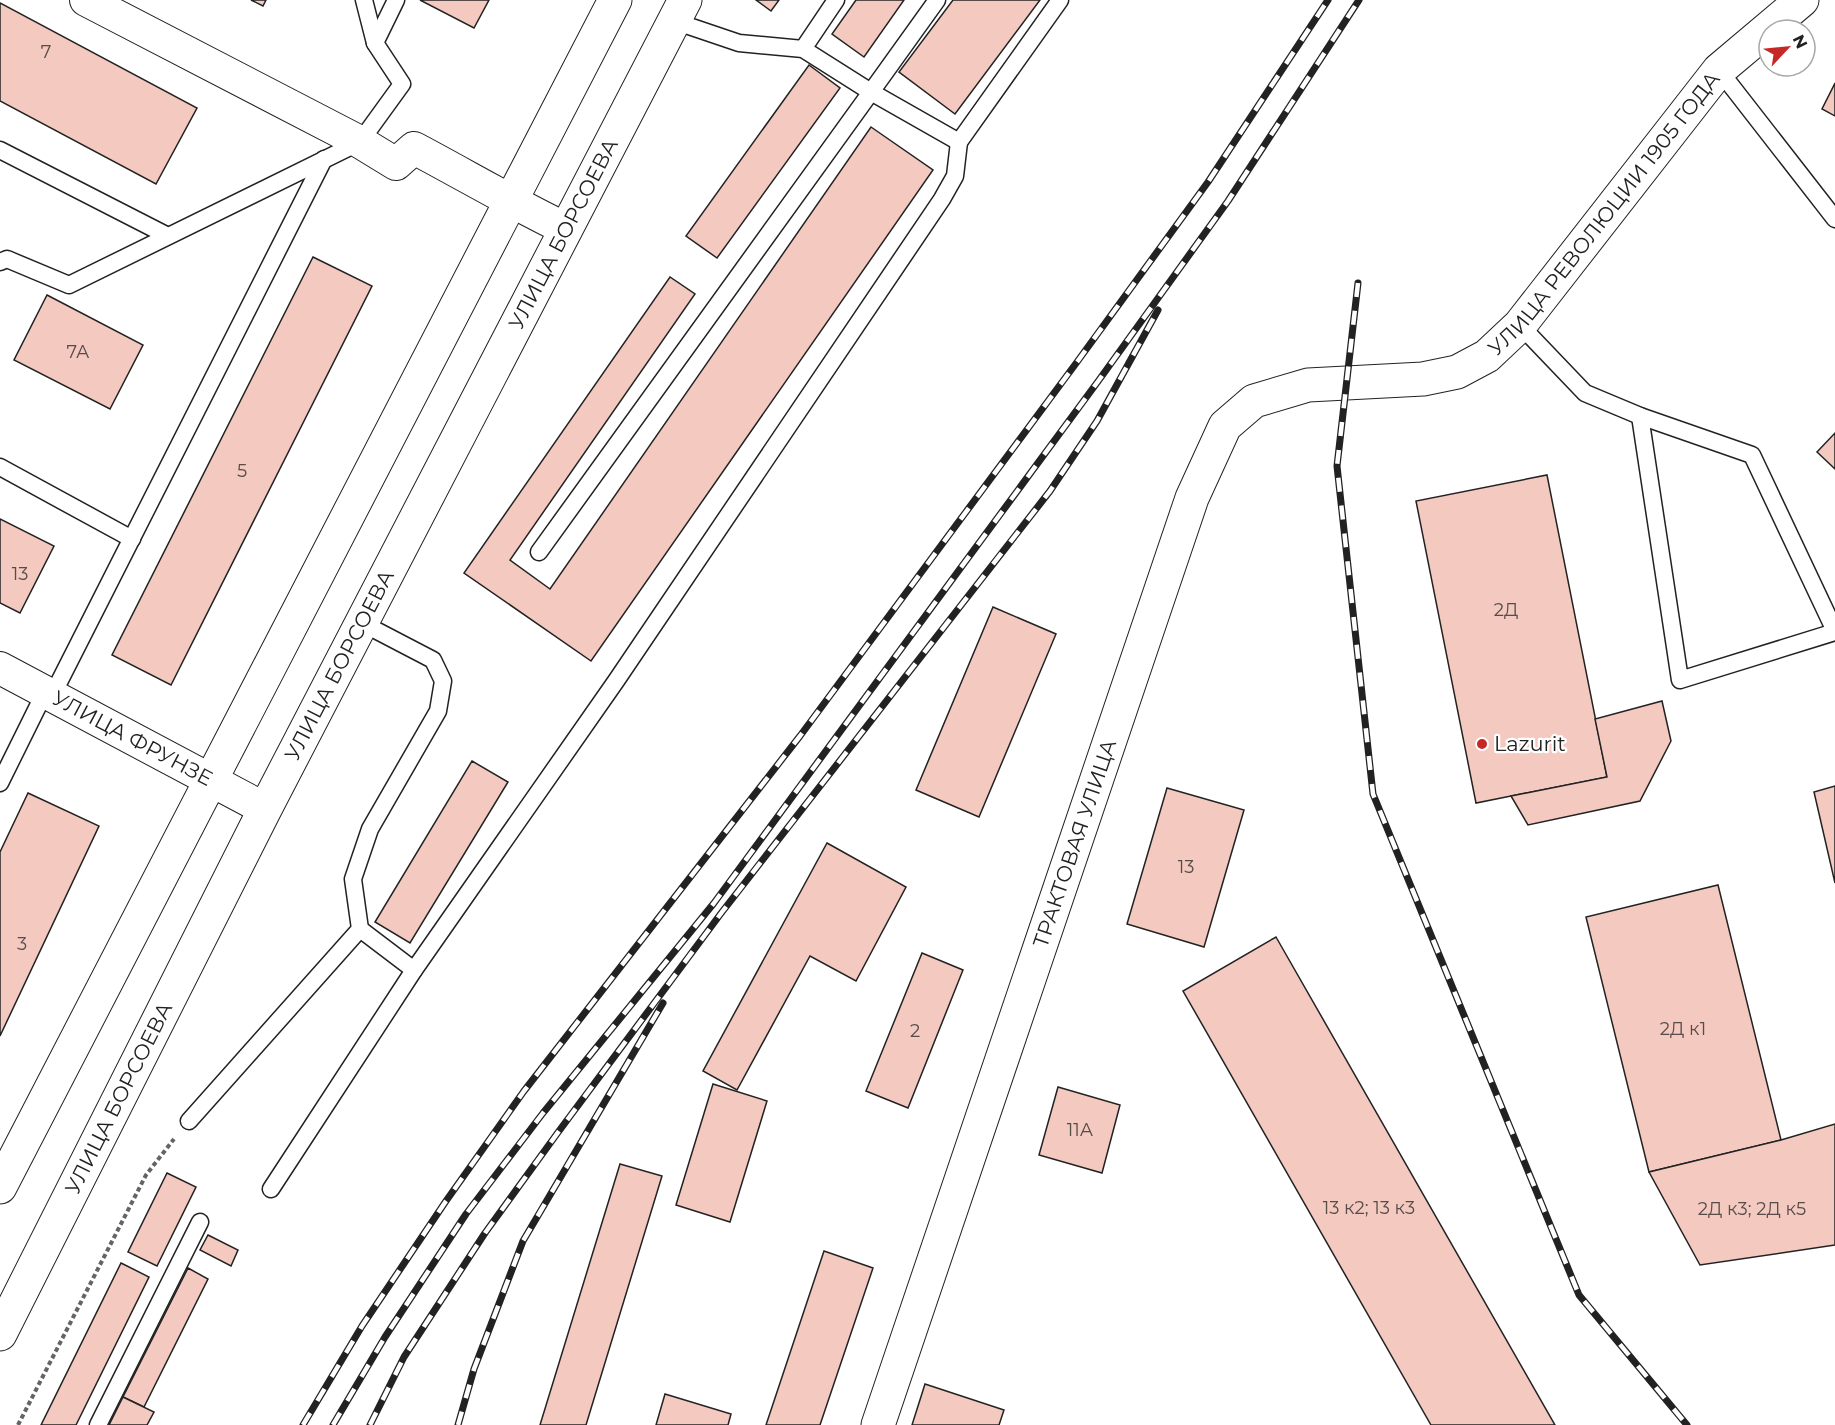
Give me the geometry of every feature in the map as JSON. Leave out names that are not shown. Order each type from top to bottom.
[{"type":"main road","points":[[0,1187],[615,0]]},
{"type":"main road","name":"УЛИЦА РЕВОЛЮЦИИ 1905 ГОДА","points":[[1382,380],[1422,379],[1457,372],[1487,356],[1520,325],[1719,70],[1802,0]]},
{"type":"main road","name":"УЛИЦА БОРСОЕВА","points":[[0,1334],[265,809],[679,11]]},
{"type":"main road","name":"ТРАКТОВАЯ УЛИЦА","points":[[878,1425],[1192,498],[1225,426],[1254,401],[1308,385],[1382,380]]},
{"type":"street","points":[[86,0],[360,142],[396,164],[414,148],[474,179],[511,202],[566,229]]},
{"type":"street","name":"УЛИЦА ФРУНЗЕ","points":[[0,668],[265,809]]},
{"type":"lane","points":[[0,262],[7,259],[69,285],[360,142],[402,84],[375,43],[364,0]]},
{"type":"lane","points":[[375,43],[396,0]]},
{"type":"lane","points":[[803,49],[836,0]]},
{"type":"lane","points":[[539,552],[937,0]]},
{"type":"lane","points":[[271,1189],[414,970],[622,672],[942,199],[955,176],[959,142],[1060,0]]},
{"type":"lane","points":[[679,11],[739,43],[803,49],[871,92],[959,142]]},
{"type":"lane","points":[[1719,70],[1835,219]]},
{"type":"lane","points":[[0,150],[168,236]]},
{"type":"lane","points":[[0,783],[132,539],[324,159]]},
{"type":"lane","points":[[1520,325],[1586,393],[1640,416],[1752,455],[1835,631],[1680,680],[1640,416]]},
{"type":"lane","points":[[0,467],[132,539]]},
{"type":"lane","points":[[362,623],[433,660],[443,681],[438,711],[370,829],[352,879],[360,929],[414,970]]},
{"type":"lane","points":[[189,1121],[360,929]]},
{"type":"lane","points":[[98,1425],[200,1222]]},
{"type":"path","points":[[18,1425],[146,1175],[189,1121]]},
{"type":"building","points":[[251,0],[266,0],[263,6]]},
{"type":"building","points":[[420,0],[489,0],[474,28]]},
{"type":"building","points":[[756,0],[779,0],[771,11]]},
{"type":"building","points":[[856,0],[904,0],[864,57],[832,34]]},
{"type":"building","points":[[953,0],[1040,0],[955,114],[899,72]]},
{"type":"building","points":[[0,3],[197,108],[156,184],[0,101]]},
{"type":"building","points":[[809,65],[840,88],[717,258],[686,236]]},
{"type":"building","points":[[1835,83],[1835,116],[1822,109]]},
{"type":"building","points":[[871,127],[933,170],[591,661],[464,573],[670,277],[695,294],[510,560],[550,589]]},
{"type":"building","points":[[313,257],[372,286],[171,685],[112,655]]},
{"type":"building","points":[[47,295],[143,345],[110,409],[14,360]]},
{"type":"building","points":[[1835,433],[1835,469],[1817,452]]},
{"type":"building","points":[[1547,475],[1607,777],[1476,803],[1416,501]]},
{"type":"building","points":[[0,519],[54,546],[20,613],[0,603]]},
{"type":"building","points":[[993,607],[1056,634],[979,817],[916,790]]},
{"type":"building","points":[[1662,701],[1671,741],[1640,801],[1528,825],[1511,796],[1607,777],[1595,719]]},
{"type":"building","points":[[472,761],[508,782],[410,943],[375,922]]},
{"type":"building","points":[[1835,786],[1835,883],[1814,792]]},
{"type":"building","points":[[1167,788],[1244,810],[1204,947],[1127,924]]},
{"type":"building","points":[[28,793],[99,826],[0,1036],[0,852]]},
{"type":"building","points":[[827,843],[906,887],[856,981],[810,956],[737,1090],[703,1071]]},
{"type":"building","points":[[1718,885],[1781,1140],[1649,1172],[1586,917]]},
{"type":"building","points":[[1276,937],[1555,1425],[1431,1425],[1183,991]]},
{"type":"building","points":[[922,953],[963,970],[908,1108],[866,1091]]},
{"type":"building","points":[[713,1084],[767,1101],[730,1222],[676,1205]]},
{"type":"building","points":[[1058,1087],[1120,1105],[1102,1173],[1039,1155]]},
{"type":"building","points":[[1835,1124],[1835,1245],[1700,1265],[1649,1172],[1781,1140]]},
{"type":"building","points":[[620,1164],[662,1176],[586,1425],[540,1425]]},
{"type":"building","points":[[167,1173],[196,1187],[157,1266],[128,1252]]},
{"type":"building","points":[[208,1235],[238,1250],[231,1266],[200,1250]]},
{"type":"building","points":[[824,1251],[873,1268],[820,1425],[766,1425]]},
{"type":"building","points":[[121,1263],[149,1277],[76,1425],[41,1425]]},
{"type":"building","points":[[188,1268],[208,1279],[144,1407],[123,1397]]},
{"type":"building","points":[[925,1384],[1004,1410],[999,1425],[912,1425]]},
{"type":"building","points":[[665,1394],[731,1414],[728,1425],[656,1425]]},
{"type":"building","points":[[123,1397],[154,1412],[147,1425],[109,1425]]},
{"type":"railway","points":[[303,1425],[362,1326],[524,1091],[800,736],[1077,362],[1208,182],[1328,0]]},
{"type":"railway","points":[[333,1425],[385,1337],[466,1214],[543,1113],[714,903],[1099,380],[1228,201],[1359,0]]},
{"type":"railway","points":[[1358,283],[1337,466],[1373,794],[1579,1295],[1687,1425]]},
{"type":"railway","points":[[370,1425],[404,1357],[485,1233],[722,912],[1050,491],[1097,421],[1158,310]]},
{"type":"railway","points":[[458,1425],[474,1369],[523,1241],[663,1003]]},
{"type":"place","name":"Lazurit","points":[[1482,744]]}]
